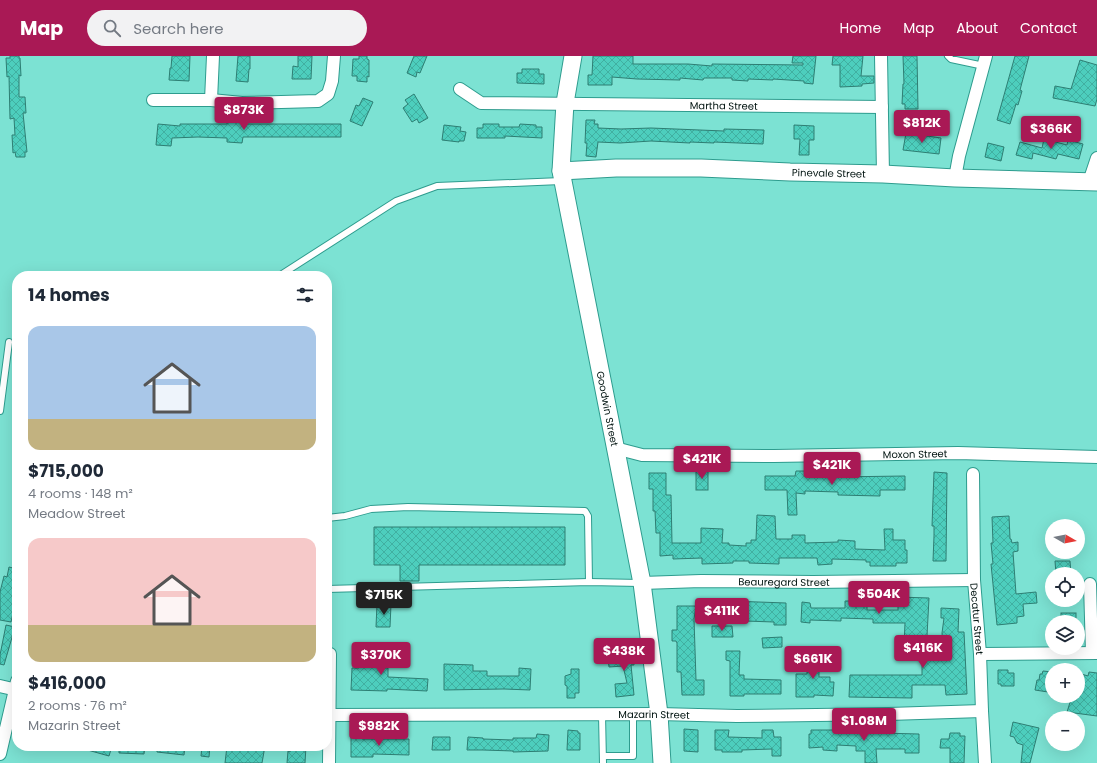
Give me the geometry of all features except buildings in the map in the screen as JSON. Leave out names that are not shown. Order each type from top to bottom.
[{"type":"main road","name":"Goodwin Street","points":[[573,56],[565,103],[562,176],[642,583],[659,714],[662,763]]},
{"type":"main road","name":"Pinevale Street","points":[[562,176],[616,168],[700,168],[1093,182]]},
{"type":"street","points":[[211,100],[213,56]]},
{"type":"street","points":[[153,100],[211,100],[242,103],[318,101],[328,94],[332,81],[334,56]]},
{"type":"street","points":[[881,56],[883,174]]},
{"type":"street","points":[[954,178],[985,61]]},
{"type":"street","name":"Martha Street","points":[[460,89],[481,103],[882,107]]},
{"type":"street","points":[[1093,182],[1097,158]]},
{"type":"street","name":"Moxon Street","points":[[615,448],[642,455],[781,456],[958,453],[1097,457]]},
{"type":"street","name":"Decatur Street","points":[[973,474],[974,580],[986,763]]},
{"type":"street","name":"Beauregard Street","points":[[642,583],[701,581],[813,582],[974,580]]},
{"type":"street","points":[[980,654],[1095,653],[1090,584]]},
{"type":"street","points":[[0,686],[12,687]]},
{"type":"street","points":[[0,754],[12,704]]},
{"type":"street","name":"Mazarin Street","points":[[332,715],[659,714],[737,716],[982,711]]},
{"type":"street","points":[[329,751],[329,763]]},
{"type":"lane","points":[[948,56],[951,59],[985,61]]},
{"type":"lane","points":[[287,271],[396,201],[437,186],[562,176]]},
{"type":"lane","points":[[0,411],[9,342]]},
{"type":"lane","points":[[332,517],[345,516],[371,509],[408,507],[585,511],[588,516],[589,582]]},
{"type":"lane","points":[[332,589],[589,582],[642,583]]},
{"type":"lane","points":[[602,714],[603,763]]},
{"type":"lane","points":[[603,756],[633,756],[633,714]]}]
